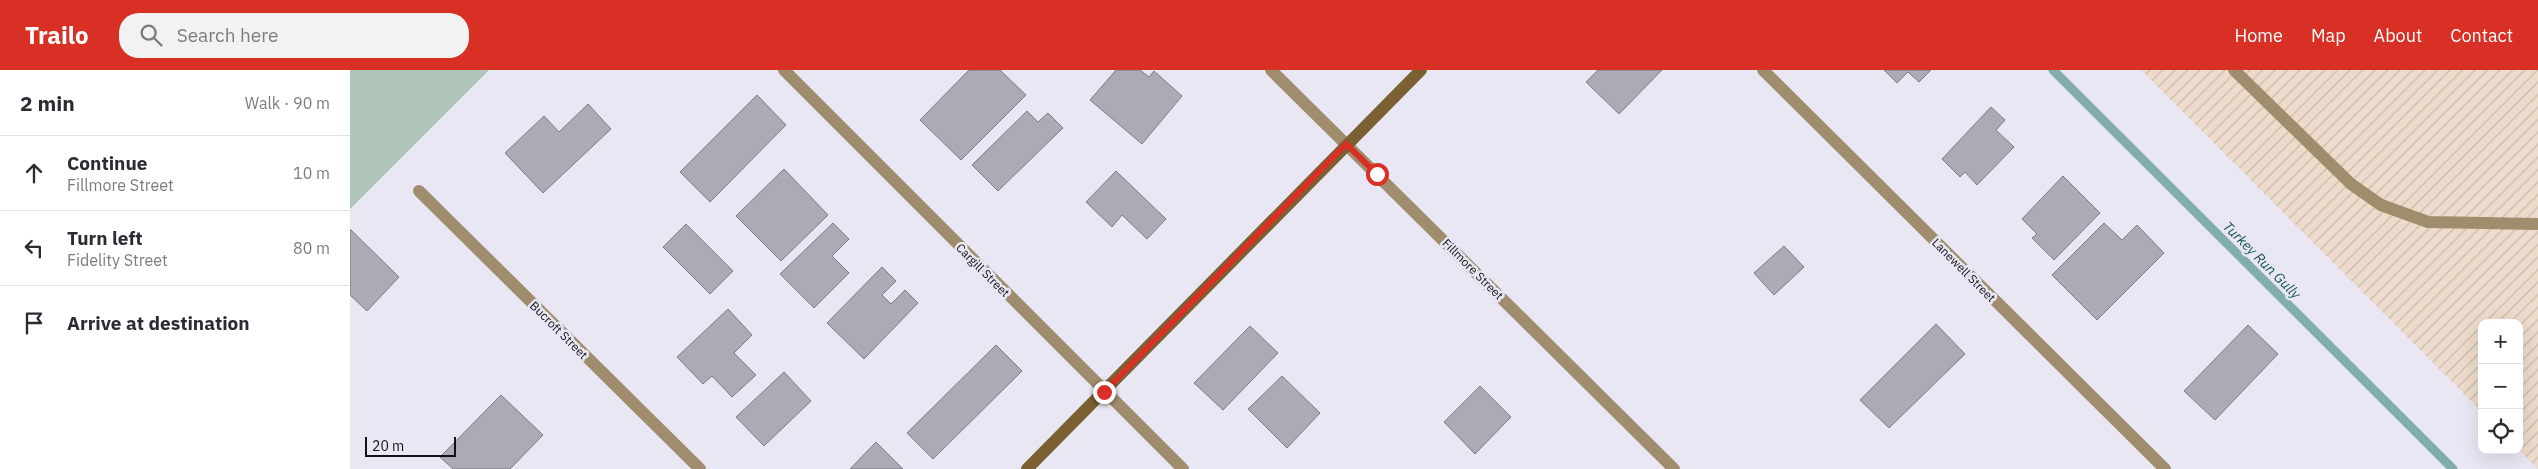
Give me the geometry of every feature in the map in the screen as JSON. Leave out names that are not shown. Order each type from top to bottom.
[{"type":"main road","points":[[1027,469],[1421,70]]},
{"type":"street","name":"Cargill Street","points":[[784,70],[1183,469]]},
{"type":"street","name":"Fillmore Street","points":[[1271,70],[1674,469]]},
{"type":"street","name":"Lanewell Street","points":[[1763,70],[2165,469]]},
{"type":"street","points":[[2234,70],[2351,184],[2381,205],[2428,222],[2538,224]]},
{"type":"street","name":"Bucroft Street","points":[[419,191],[700,469]]},
{"type":"shaded area","points":[[2141,70],[2538,70],[2538,469],[2523,454],[2523,319],[2478,319],[2478,408]]},
{"type":"green space","points":[[350,70],[489,70],[350,209]]},
{"type":"building","points":[[969,70],[1000,70],[1026,95],[961,160],[920,120]]},
{"type":"building","points":[[1116,70],[1140,70],[1149,77],[1154,71],[1182,96],[1142,144],[1090,100]]},
{"type":"building","points":[[1598,70],[1662,70],[1619,114],[1586,82]]},
{"type":"building","points":[[1884,70],[1931,70],[1919,82],[1908,72],[1897,83]]},
{"type":"building","points":[[757,95],[786,125],[710,202],[680,172]]},
{"type":"building","points":[[588,104],[611,129],[543,193],[505,153],[544,116],[559,132]]},
{"type":"building","points":[[1991,107],[2005,120],[1996,130],[2014,147],[1977,185],[1965,172],[1960,177],[1942,159]]},
{"type":"building","points":[[1027,111],[1038,122],[1048,113],[1063,128],[998,191],[972,165]]},
{"type":"building","points":[[784,169],[828,215],[781,261],[736,216]]},
{"type":"building","points":[[1116,171],[1166,219],[1147,239],[1122,215],[1112,227],[1086,202]]},
{"type":"building","points":[[2063,176],[2100,213],[2054,260],[2032,238],[2037,234],[2022,219]]},
{"type":"building","points":[[833,223],[849,239],[832,256],[849,273],[814,308],[780,274]]},
{"type":"building","points":[[2104,223],[2122,240],[2137,225],[2164,253],[2097,320],[2052,275]]},
{"type":"building","points":[[686,224],[733,271],[710,294],[663,247]]},
{"type":"building","points":[[350,229],[399,277],[367,311],[350,295]]},
{"type":"building","points":[[1784,246],[1804,267],[1774,295],[1754,273]]},
{"type":"building","points":[[882,267],[896,281],[882,295],[891,304],[905,290],[918,303],[864,359],[827,323]]},
{"type":"building","points":[[728,309],[752,335],[734,353],[756,375],[732,397],[712,376],[703,384],[677,357]]},
{"type":"building","points":[[1936,324],[1965,354],[1889,428],[1860,400]]},
{"type":"building","points":[[2248,325],[2278,354],[2215,420],[2184,391]]},
{"type":"building","points":[[1250,326],[1278,353],[1223,410],[1194,383]]},
{"type":"building","points":[[996,345],[1022,371],[933,459],[907,433]]},
{"type":"building","points":[[784,372],[811,401],[764,446],[736,417]]},
{"type":"building","points":[[1282,376],[1320,413],[1287,448],[1248,409]]},
{"type":"building","points":[[1480,386],[1511,417],[1475,454],[1444,422]]},
{"type":"building","points":[[501,395],[543,435],[510,469],[453,469],[440,457]]},
{"type":"building","points":[[876,442],[903,469],[850,469]]},
{"type":"waterway","name":"Turkey Run Gully","points":[[2053,70],[2453,469]]},
{"type":"route","points":[[1104,392],[1346,144],[1377,174]]}]
